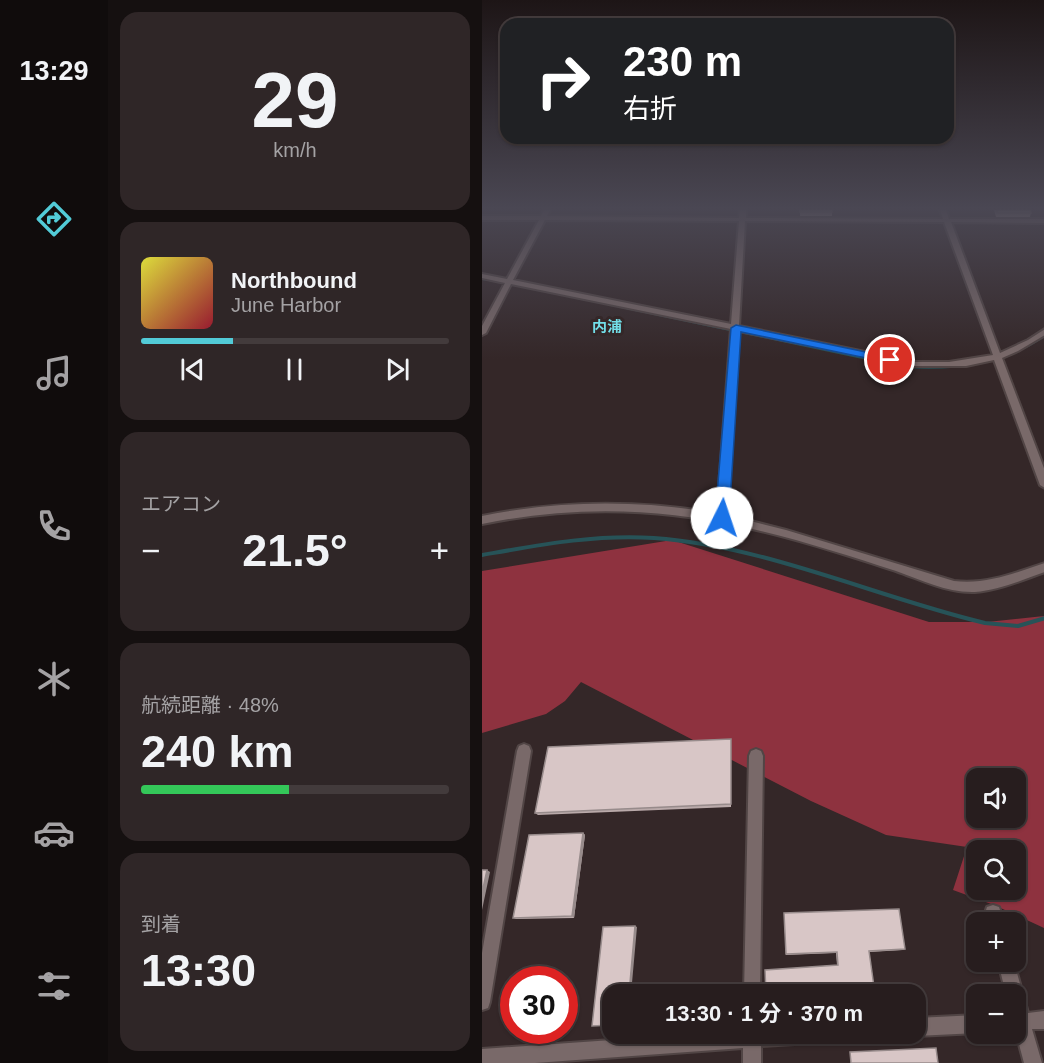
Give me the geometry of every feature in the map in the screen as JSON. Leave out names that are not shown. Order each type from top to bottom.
[{"type":"street","points":[[482,333],[521,260]]},
{"type":"street","points":[[722,518],[740,260]]},
{"type":"street","points":[[961,260],[1042,469],[1044,485]]},
{"type":"street","points":[[482,276],[510,280],[736,330],[914,364],[957,365],[998,359],[1028,345],[1044,331]]},
{"type":"street","points":[[482,520],[555,508],[615,504],[722,518],[899,568],[951,586],[975,587],[999,582],[1044,567]]},
{"type":"street","points":[[482,1002],[524,751]]},
{"type":"street","points":[[752,984],[756,756]]},
{"type":"street","points":[[1026,1021],[1044,1020]]},
{"type":"street","points":[[926,1027],[966,1025]]},
{"type":"street","points":[[1026,1042],[1033,1063]]},
{"type":"street","points":[[482,1058],[653,1044]]},
{"type":"street","points":[[751,1044],[752,1063]]},
{"type":"shaded area","points":[[672,540],[929,622],[987,622],[1044,616],[1044,928],[1026,920],[1026,912],[1009,912],[980,900],[1026,900],[1026,840],[966,840],[966,847],[886,835],[811,801],[581,682],[565,701],[546,714],[482,733],[482,571]]},
{"type":"shaded area","points":[[966,850],[966,895],[953,890]]},
{"type":"building","points":[[731,739],[731,804],[535,813],[548,747]]},
{"type":"building","points":[[583,833],[572,916],[513,918],[529,835]]},
{"type":"building","points":[[482,870],[487,870],[482,893]]},
{"type":"building","points":[[899,909],[905,949],[869,951],[874,984],[766,984],[765,970],[838,965],[837,952],[786,954],[784,913]]},
{"type":"building","points":[[635,926],[630,984],[602,984],[602,1026],[592,1026],[603,927]]},
{"type":"building","points":[[936,1048],[938,1063],[851,1063],[850,1052]]},
{"type":"waterway","points":[[482,279],[495,281]]},
{"type":"waterway","points":[[507,283],[905,367],[942,368],[978,364],[1012,354],[1045,336]]},
{"type":"waterway","points":[[482,555],[589,539],[654,538],[738,551],[985,623],[1018,626],[1045,618]]},
{"type":"district","name":"内浦","points":[[607,327]]},
{"type":"route","points":[[722,518],[736,328],[890,360]]}]
